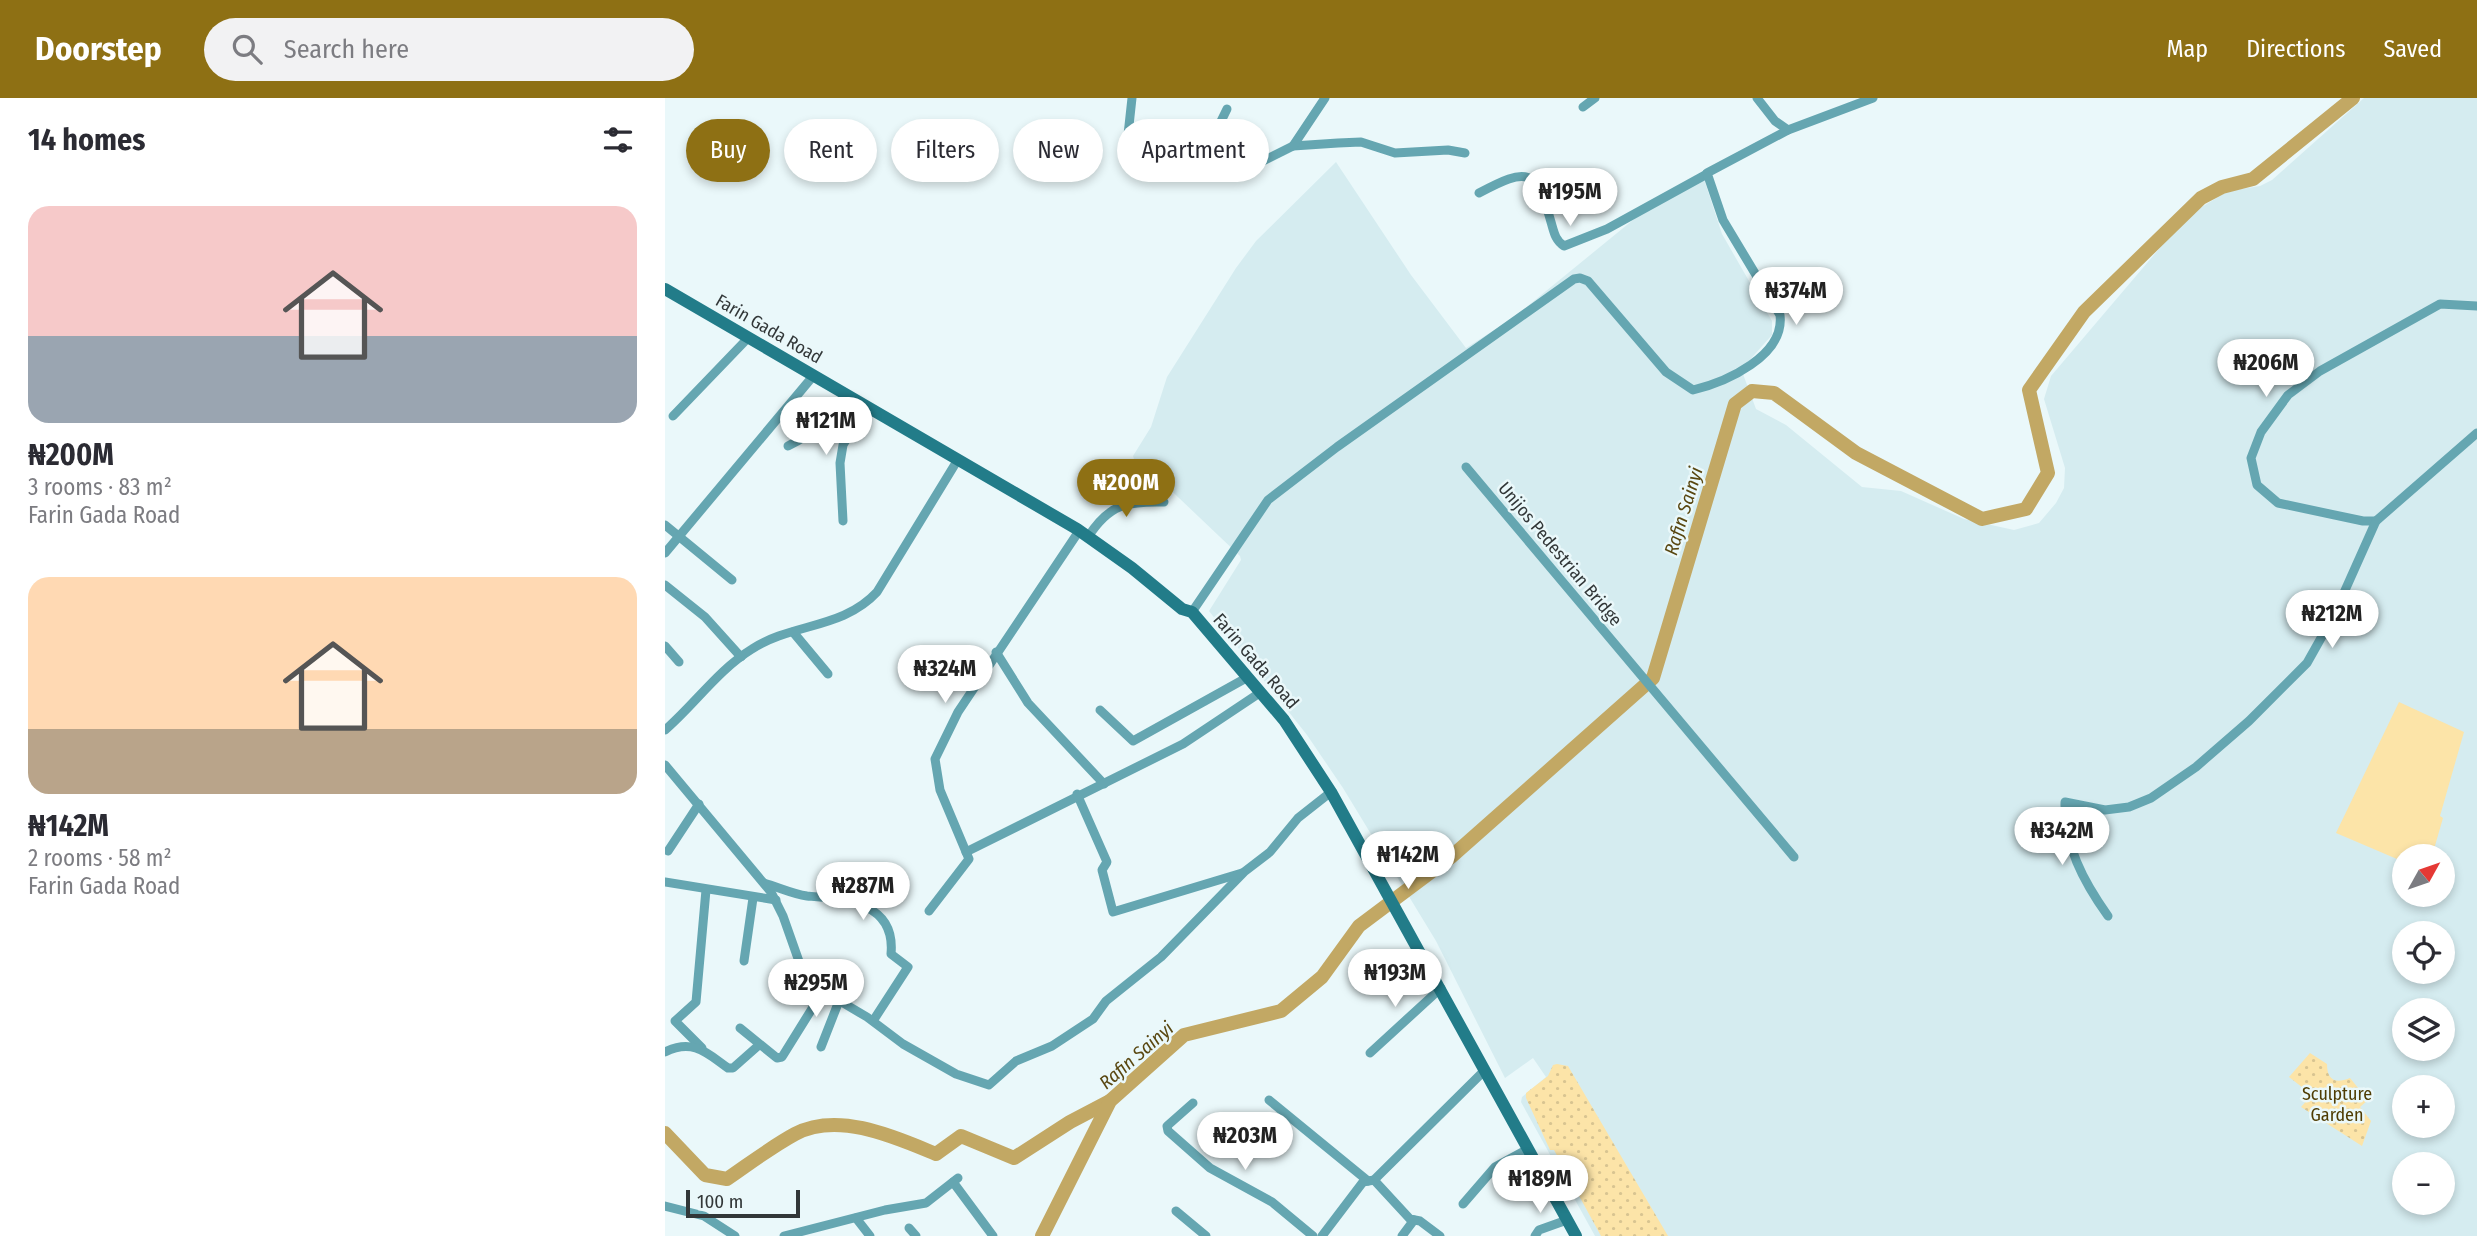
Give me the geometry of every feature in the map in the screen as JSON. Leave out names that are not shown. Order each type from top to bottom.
[{"type":"main road","name":"Farin Gada Road","points":[[667,294],[749,337],[1084,534],[1181,609],[1192,612],[1299,740],[1384,883],[1576,1236]]},
{"type":"street","points":[[1130,119],[1132,98]]},
{"type":"street","points":[[1293,146],[1325,98]]},
{"type":"street","points":[[1583,107],[1595,98]]},
{"type":"street","points":[[1757,98],[1775,121],[1788,130]]},
{"type":"street","points":[[1479,193],[1520,174],[1527,175],[1540,187],[1555,236],[1564,246],[1607,229],[1788,130],[1873,98]]},
{"type":"street","points":[[1222,119],[1227,109]]},
{"type":"street","points":[[1269,156],[1293,146],[1361,142],[1395,153],[1448,150],[1465,153]]},
{"type":"street","points":[[1192,612],[1268,500],[1337,447],[1574,279],[1588,281],[1666,372],[1693,390],[1711,386],[1752,363],[1775,341],[1781,326],[1780,315],[1723,220],[1707,174]]},
{"type":"street","points":[[2376,521],[2278,503],[2257,485],[2251,458],[2261,432],[2288,395],[2320,371],[2439,304],[2477,306]]},
{"type":"street","points":[[673,416],[749,337]]},
{"type":"street","points":[[665,553],[814,375]]},
{"type":"street","points":[[788,446],[811,435],[828,420],[847,396]]},
{"type":"street","points":[[843,521],[839,463],[843,445],[866,407]]},
{"type":"street","points":[[2108,916],[2076,862],[2064,828],[2064,802],[2105,810],[2129,807],[2151,798],[2196,766],[2249,721],[2307,663],[2334,615],[2376,521],[2477,433]]},
{"type":"street","points":[[665,730],[741,657],[763,642],[839,619],[865,604],[877,592],[957,461]]},
{"type":"street","name":"Unijos Pedestrian Bridge","points":[[1466,467],[1794,857]]},
{"type":"street","points":[[929,911],[969,859],[940,790],[935,759],[958,712],[996,652],[1084,534],[1117,506],[1143,501],[1164,502]]},
{"type":"street","points":[[665,525],[732,580]]},
{"type":"street","points":[[665,584],[705,617],[741,657]]},
{"type":"street","points":[[793,632],[828,674]]},
{"type":"street","points":[[665,646],[679,662]]},
{"type":"street","points":[[996,652],[1028,704],[1104,784]]},
{"type":"street","points":[[1100,709],[1133,741],[1248,677]]},
{"type":"street","points":[[966,852],[1077,794],[1104,784],[1183,744],[1261,692]]},
{"type":"street","points":[[665,765],[776,900],[801,967],[823,991],[873,1021],[888,1035],[956,1074],[992,1085],[1016,1061],[1052,1046],[1093,1019],[1106,1001],[1161,957],[1244,872],[1271,852],[1315,801],[1331,792]]},
{"type":"street","points":[[1077,794],[1107,862],[1102,870],[1113,912],[1244,872]]},
{"type":"street","points":[[668,851],[699,804]]},
{"type":"street","points":[[665,882],[776,900]]},
{"type":"street","points":[[764,883],[805,895],[854,901],[864,904],[877,916],[886,930],[891,954],[908,967],[873,1021]]},
{"type":"street","points":[[706,890],[696,1002],[675,1021],[702,1048],[728,1068],[737,1065],[759,1045]]},
{"type":"street","points":[[744,961],[753,898]]},
{"type":"street","points":[[1370,1053],[1441,988]]},
{"type":"street","points":[[740,1028],[776,1058],[782,1057],[823,991]]},
{"type":"street","points":[[821,1047],[839,1001]]},
{"type":"street","points":[[665,1052],[677,1047],[702,1048]]},
{"type":"street","points":[[1322,1236],[1363,1182],[1371,1180],[1485,1070]]},
{"type":"street","points":[[1269,1100],[1371,1180],[1414,1220],[1440,1236]]},
{"type":"street","points":[[1193,1103],[1167,1126],[1168,1131],[1210,1168],[1272,1202],[1313,1236]]},
{"type":"street","points":[[1463,1204],[1495,1167],[1528,1149]]},
{"type":"street","points":[[784,1236],[926,1203],[956,1180],[993,1236]]},
{"type":"street","points":[[665,1206],[704,1216],[735,1236]]},
{"type":"street","points":[[1175,1211],[1206,1236]]},
{"type":"street","points":[[856,1218],[870,1236]]},
{"type":"street","points":[[1402,1236],[1414,1220]]},
{"type":"street","points":[[1535,1236],[1539,1230],[1567,1220]]},
{"type":"street","points":[[909,1228],[916,1236]]},
{"type":"shaded area","points":[[2364,98],[2477,98],[2477,1236],[1595,1236],[1521,1102],[1522,1097],[1546,1077],[1533,1058],[1505,1078],[1436,941],[1343,788],[1307,735],[1209,611],[1241,560],[1240,556],[1159,479],[1135,462],[1133,456],[1151,427],[1167,377],[1236,268],[1256,241],[1336,162],[1411,275],[1466,348],[1513,318],[1644,211],[1704,179],[1722,234],[1772,321],[1772,335],[1747,363],[1743,374],[1756,409],[1786,425],[1862,487],[1901,491],[1964,519],[2014,530],[2039,523],[2056,503],[2064,488],[2065,468],[2044,399],[2051,376],[2187,216],[2228,191],[2260,186],[2272,180]]},
{"type":"green space","points":[[2399,702],[2464,732],[2440,816],[2443,818],[2435,844],[2392,844],[2392,857],[2336,833]]},
{"type":"green space","name":"Sculpture Garden","points":[[2310,1053],[2327,1064],[2330,1077],[2340,1081],[2350,1078],[2368,1100],[2360,1107],[2371,1121],[2362,1146],[2301,1107],[2309,1098],[2307,1091],[2289,1077]]},
{"type":"green space","points":[[1553,1065],[1568,1066],[1668,1236],[1601,1236],[1554,1150],[1550,1150],[1526,1098],[1526,1093],[1548,1076]]},
{"type":"waterway","name":"Rafin Sainyi","points":[[1042,1236],[1110,1101],[1184,1035],[1281,1011],[1322,977],[1359,926],[1451,857],[1653,678],[1735,404],[1752,391],[1774,393],[1856,453],[1982,519],[2026,509],[2048,473],[2029,390],[2084,312],[2201,198],[2222,187],[2253,179],[2353,98]]},
{"type":"waterway","points":[[665,1133],[705,1175],[727,1179],[795,1134],[829,1125],[885,1134],[936,1154],[961,1136],[1014,1158],[1070,1122],[1110,1101]]}]
